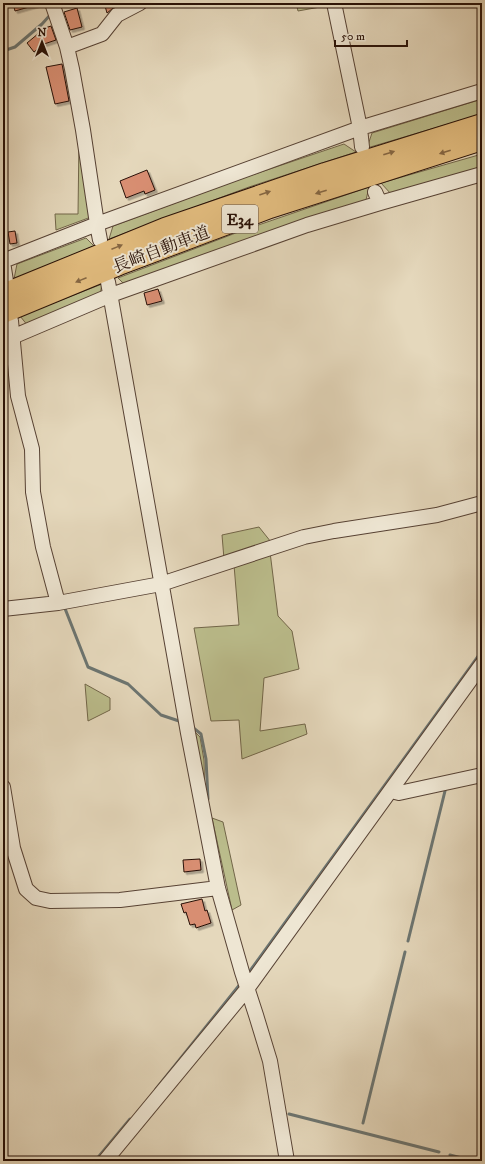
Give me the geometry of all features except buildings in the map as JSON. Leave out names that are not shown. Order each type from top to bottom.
[{"type":"highway","name":"長崎自動車道","points":[[4,287],[165,228],[325,173],[482,124]]},
{"type":"highway","name":"長崎自動車道","points":[[7,317],[119,265],[270,208],[482,140]]},
{"type":"street","points":[[67,47],[102,34],[117,15],[140,3]]},
{"type":"street","points":[[334,3],[360,128],[362,147]]},
{"type":"street","points":[[54,7],[67,47],[83,130],[100,240]]},
{"type":"street","points":[[4,287],[3,261],[97,224],[360,128],[482,92]]},
{"type":"street","points":[[8,339],[109,289],[307,225],[378,197],[482,174]]},
{"type":"street","points":[[109,289],[161,584],[218,888],[247,989],[270,1060],[287,1161]]},
{"type":"street","points":[[7,317],[8,339],[18,396],[32,449],[33,492],[43,547],[63,602]]},
{"type":"street","points":[[3,609],[63,602],[161,584],[304,537],[437,515],[482,503]]},
{"type":"street","points":[[105,1161],[247,989],[482,664]]},
{"type":"street","points":[[391,791],[399,794],[482,775]]},
{"type":"street","points":[[3,787],[13,848],[26,889],[36,898],[50,901],[120,900],[218,888]]},
{"type":"green space","points":[[296,3],[331,3],[331,5],[298,11]]},
{"type":"green space","points":[[482,99],[482,114],[367,148],[372,133]]},
{"type":"green space","points":[[79,138],[91,217],[56,230],[55,214],[78,214]]},
{"type":"green space","points":[[344,144],[356,152],[249,187],[109,239],[113,226],[240,179]]},
{"type":"green space","points":[[482,154],[482,167],[391,194],[381,183]]},
{"type":"green space","points":[[369,187],[366,200],[270,232],[125,285],[118,278],[241,231]]},
{"type":"green space","points":[[86,238],[94,246],[14,279],[17,264]]},
{"type":"green space","points":[[102,284],[100,295],[28,326],[20,316]]},
{"type":"green space","points":[[259,527],[271,542],[224,559],[222,535]]},
{"type":"green space","points":[[270,552],[278,616],[292,631],[299,669],[264,678],[260,731],[305,724],[307,734],[242,759],[239,720],[211,721],[194,628],[239,625],[234,565]]},
{"type":"green space","points":[[85,684],[110,698],[110,710],[88,721]]},
{"type":"green space","points":[[192,729],[200,737],[204,760],[205,802]]},
{"type":"green space","points":[[212,818],[223,822],[241,905],[232,910]]},
{"type":"waterway","points":[[3,51],[15,47],[42,24],[51,14]]},
{"type":"waterway","points":[[3,219],[6,247]]},
{"type":"waterway","points":[[64,606],[88,667],[128,684],[161,715],[182,722]]},
{"type":"waterway","points":[[247,975],[482,651]]},
{"type":"waterway","points":[[191,726],[201,734],[206,759],[208,799]]},
{"type":"waterway","points":[[408,941],[445,791]]},
{"type":"waterway","points":[[363,1123],[405,952]]},
{"type":"waterway","points":[[156,1089],[241,983]]},
{"type":"waterway","points":[[289,1114],[439,1152]]},
{"type":"waterway","points":[[95,1161],[130,1119]]},
{"type":"waterway","points":[[450,1155],[473,1161]]}]
